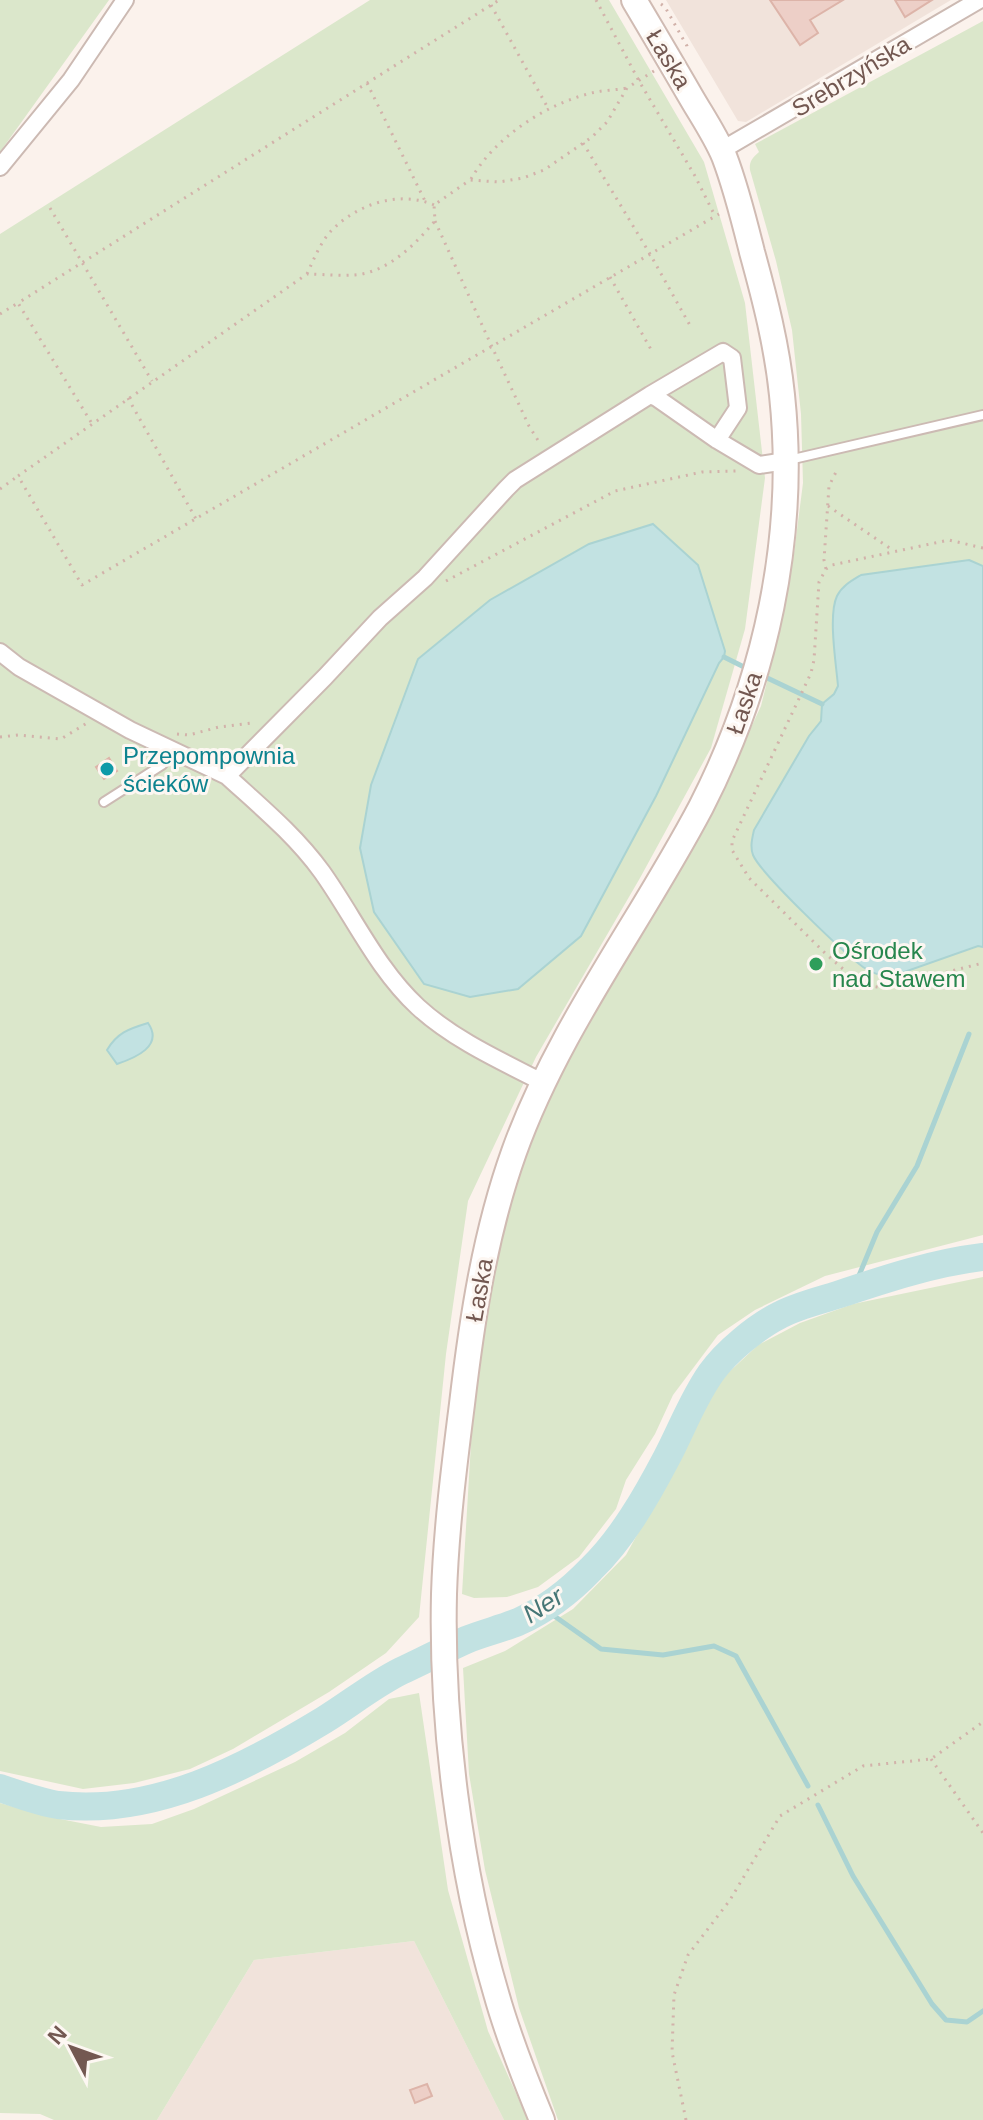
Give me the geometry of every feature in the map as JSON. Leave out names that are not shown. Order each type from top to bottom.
[{"type":"main road","name":"Łaska","points":[[542,2120],[496,1994],[477,1918],[453,1773],[446,1691],[444,1594],[449,1512],[474,1317],[492,1221],[516,1146],[570,1034],[697,815],[723,762],[752,687],[775,594],[784,514],[780,462],[782,395],[769,314],[737,192],[722,150],[634,0]]},
{"type":"street","points":[[0,167],[71,80],[125,0]]},
{"type":"street","name":"Srebrzyńska","points":[[722,150],[978,0]]},
{"type":"street","points":[[227,776],[380,618],[425,578],[515,480],[723,352],[732,358],[738,408],[717,440]]},
{"type":"street","points":[[650,395],[759,465],[780,462]]},
{"type":"street","points":[[0,652],[19,667],[130,730],[227,776],[300,844],[348,911],[385,971],[406,996],[445,1029],[544,1083]]},
{"type":"lane","points":[[780,462],[983,415]]},
{"type":"lane","points":[[104,802],[162,765],[175,751]]},
{"type":"path","points":[[0,314],[499,0]]},
{"type":"path","points":[[18,476],[82,585],[717,215],[596,0]]},
{"type":"path","points":[[491,4],[549,110]]},
{"type":"path","points":[[434,205],[470,180],[479,164],[497,144],[517,128],[576,98],[627,88],[652,73]]},
{"type":"path","points":[[367,83],[425,201]]},
{"type":"path","points":[[470,180],[499,182],[544,170],[607,122],[627,88]]},
{"type":"path","points":[[583,143],[692,329]]},
{"type":"path","points":[[0,489],[307,274],[321,244],[345,219],[386,200],[407,198],[434,205]]},
{"type":"path","points":[[434,205],[435,221],[492,347],[529,426],[549,459]]},
{"type":"path","points":[[50,208],[152,381]]},
{"type":"path","points":[[307,274],[371,272],[406,251],[435,221]]},
{"type":"path","points":[[610,277],[653,353]]},
{"type":"path","points":[[18,303],[91,423]]},
{"type":"path","points":[[128,398],[196,519]]},
{"type":"path","points":[[436,586],[615,491],[702,472],[737,471]]},
{"type":"path","points":[[826,569],[829,486],[836,472]]},
{"type":"path","points":[[828,506],[895,552]]},
{"type":"path","points":[[983,548],[949,540],[832,565],[826,569],[819,582],[814,660],[808,684],[735,833],[732,850],[743,870],[827,955],[850,975],[871,986],[884,988],[904,984],[983,963]]},
{"type":"path","points":[[686,2120],[672,2052],[674,1995],[688,1955],[730,1900],[780,1816],[863,1766],[931,1759],[983,1722]]},
{"type":"path","points":[[931,1759],[983,1833]]},
{"type":"shaded area","points":[[666,0],[951,0],[746,122],[738,121]]},
{"type":"shaded area","points":[[414,1941],[504,2120],[157,2120],[254,1960]]},
{"type":"green space","points":[[0,0],[109,0],[0,152]]},
{"type":"green space","points":[[370,0],[609,0],[704,162],[745,303],[765,478],[745,629],[711,748],[536,1057],[468,1201],[446,1354],[419,1617],[386,1653],[329,1692],[233,1749],[190,1769],[134,1783],[83,1789],[0,1771],[0,234]]},
{"type":"green space","name":"Ośrodek nad Stawem","points":[[983,21],[983,1235],[825,1276],[755,1310],[718,1335],[673,1395],[655,1434],[626,1480],[616,1509],[579,1557],[538,1587],[507,1597],[474,1598],[462,1594],[473,1410],[493,1275],[509,1205],[534,1125],[593,1009],[718,799],[761,706],[793,561],[803,483],[801,414],[792,330],[750,170],[752,160],[759,152],[755,144]]},
{"type":"green space","points":[[983,1277],[983,2120],[558,2120],[519,2008],[485,1870],[469,1774],[463,1668],[505,1651],[573,1609],[626,1555],[684,1449],[703,1405],[727,1374],[758,1345],[800,1323],[853,1304]]},
{"type":"green space","points":[[419,1693],[448,1890],[488,2031],[528,2120],[504,2120],[414,1941],[254,1960],[157,2120],[54,2120],[40,2114],[0,2113],[0,1803],[101,1827],[152,1824],[194,1809],[295,1762],[345,1733],[389,1699]]},
{"type":"water","points":[[653,524],[698,565],[725,651],[656,796],[581,936],[518,989],[470,997],[424,984],[374,912],[360,848],[371,785],[418,659],[490,600],[589,544]]},
{"type":"water","points":[[969,560],[983,566],[983,947],[978,946],[893,976],[881,975],[853,959],[771,879],[753,855],[753,833],[809,736],[821,721],[822,704],[838,686],[833,615],[841,589],[861,575]]},
{"type":"water","points":[[148,1023],[152,1031],[150,1044],[139,1054],[117,1064],[107,1050],[111,1044],[124,1032]]},
{"type":"building","points":[[770,0],[843,0],[810,20],[818,33],[800,45]]},
{"type":"building","points":[[895,0],[932,0],[905,17]]},
{"type":"building","name":"Przepompownia ścieków","points":[[109,758],[117,771],[104,779],[96,767]]},
{"type":"building","points":[[427,2084],[432,2096],[415,2103],[410,2090]]},
{"type":"waterway","points":[[724,657],[748,669]]},
{"type":"waterway","points":[[761,675],[822,704]]},
{"type":"waterway","points":[[853,1290],[877,1232],[917,1166],[969,1034]]},
{"type":"waterway","name":"Ner","points":[[0,1788],[58,1805],[94,1806],[164,1796],[197,1785],[263,1755],[401,1671],[466,1640],[528,1617],[575,1584],[613,1544],[650,1488],[704,1383],[725,1357],[752,1333],[780,1315],[808,1304],[909,1272],[983,1257]]},
{"type":"waterway","points":[[543,1608],[601,1649],[663,1655],[714,1646],[736,1656],[808,1786]]},
{"type":"waterway","points":[[818,1805],[853,1876],[932,2004],[946,2020],[967,2022],[983,2011]]},
{"type":"place","name":"Przepompownia ścieków","points":[[107,769]]},
{"type":"place","name":"Ośrodek nad Stawem","points":[[816,964]]}]
